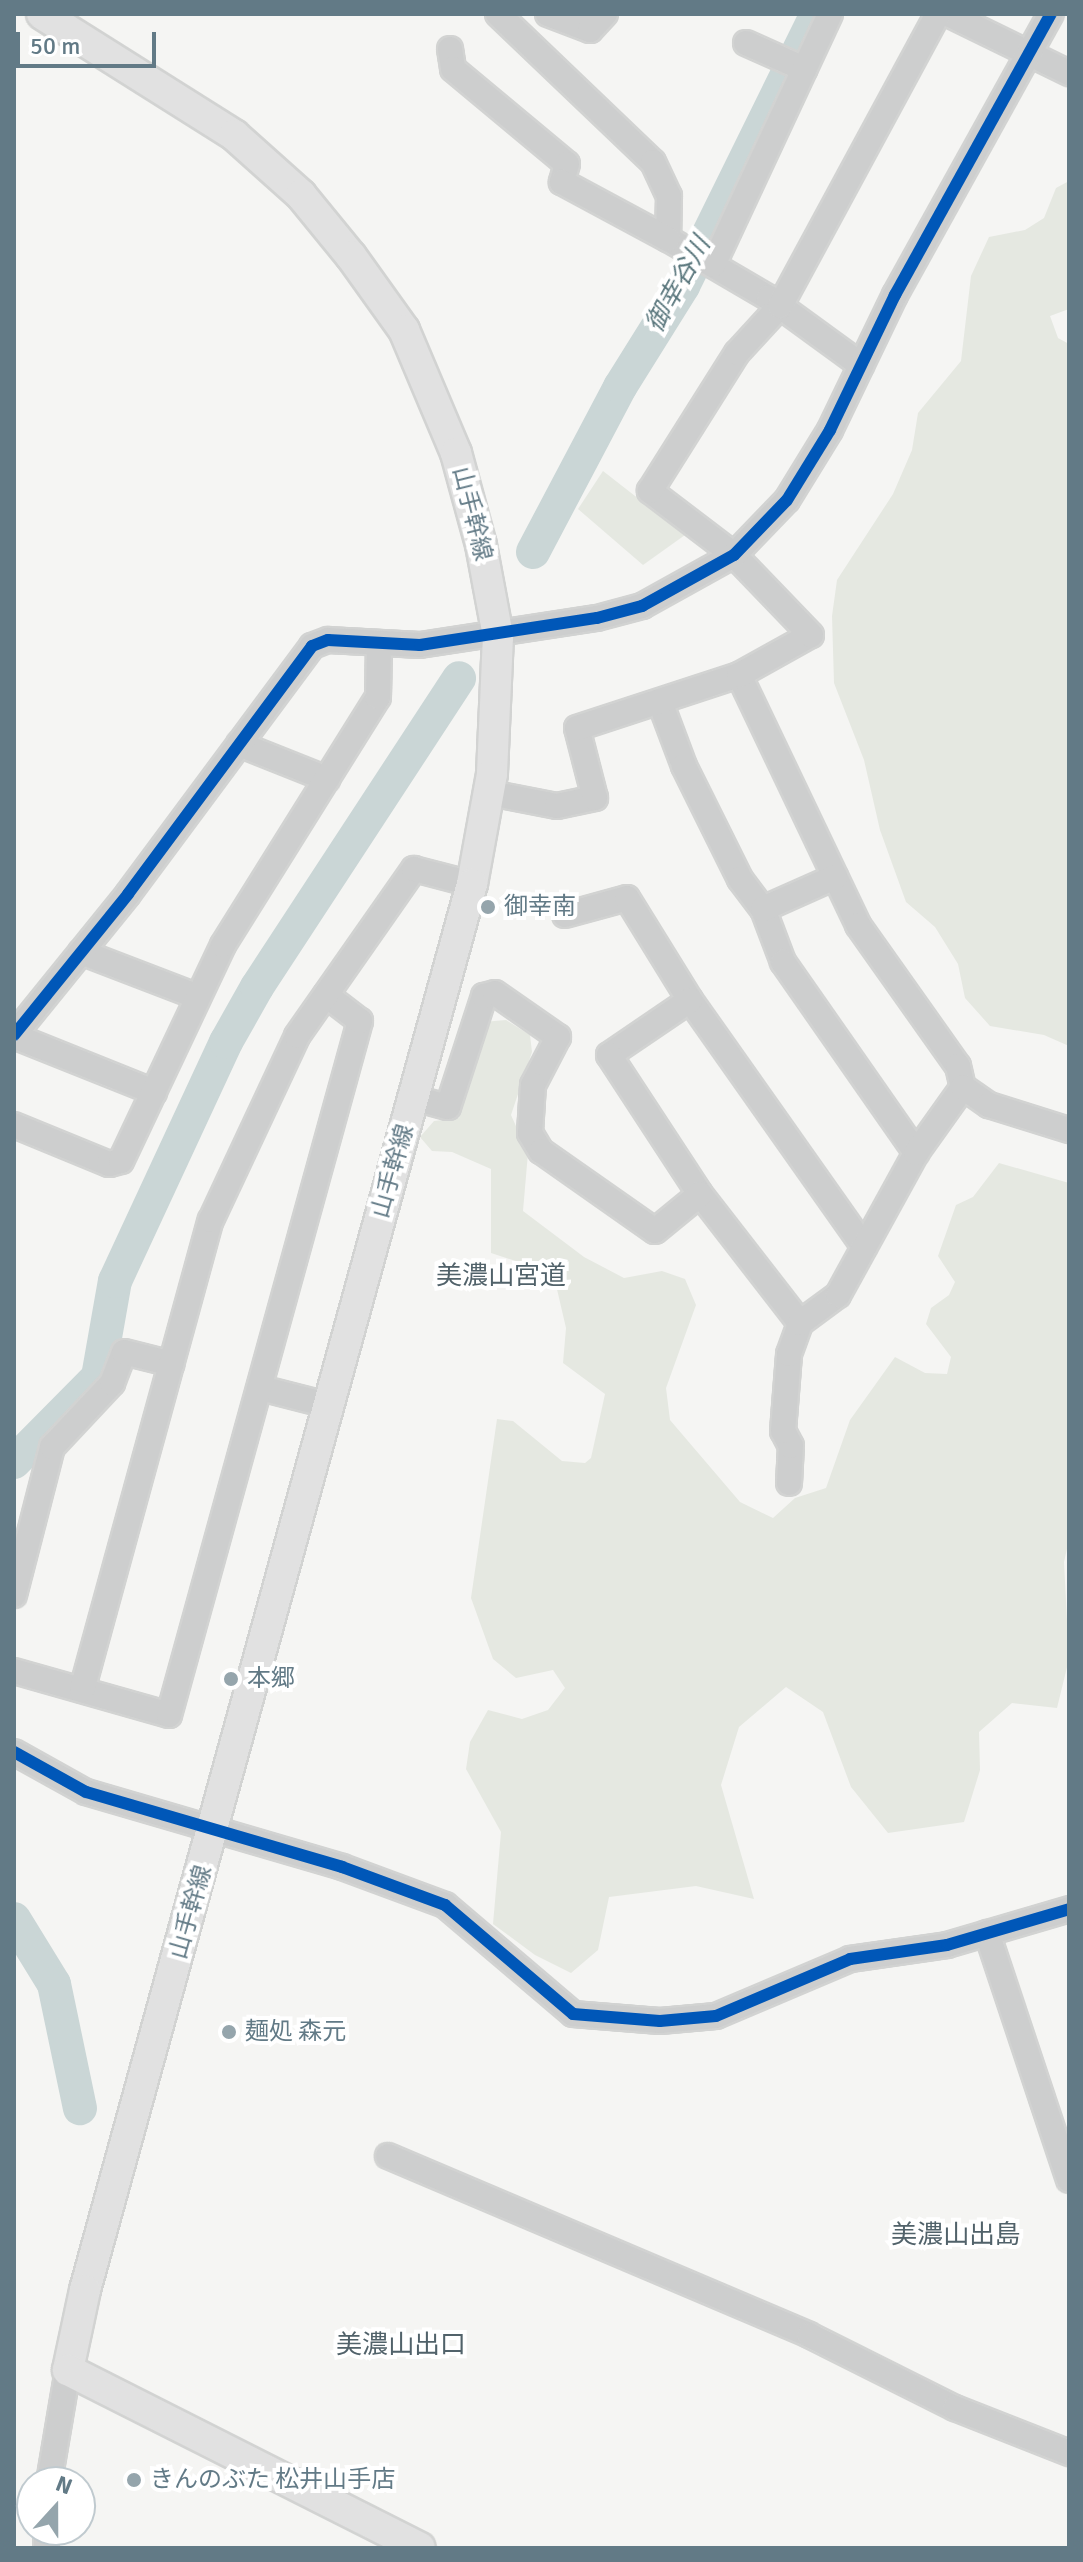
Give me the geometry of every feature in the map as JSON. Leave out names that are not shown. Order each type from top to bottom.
[{"type":"main road","name":"山手幹線","points":[[42,14],[234,135],[301,195],[351,256],[404,330],[456,453],[481,545],[498,636],[490,793],[472,884],[327,1405],[68,2370]]},
{"type":"main road","points":[[68,2370],[420,2548]]},
{"type":"street","points":[[502,14],[653,162],[693,253]]},
{"type":"street","points":[[548,14],[590,30],[605,14]]},
{"type":"street","points":[[693,253],[796,65],[830,14]]},
{"type":"street","points":[[490,793],[557,806],[595,798],[577,728],[739,675],[811,635],[734,555],[650,491],[737,353],[780,306],[938,14]]},
{"type":"street","points":[[948,14],[1069,73]]},
{"type":"street","points":[[154,1092],[14,1036],[312,646],[328,640],[420,645],[498,636],[642,606],[734,555],[787,500],[1051,14]]},
{"type":"street","points":[[746,43],[796,65]]},
{"type":"street","points":[[450,49],[453,69],[567,164],[562,182],[693,253],[780,306],[861,365]]},
{"type":"street","points":[[14,1125],[109,1164],[121,1161],[223,945],[378,697],[379,643]]},
{"type":"street","points":[[739,675],[858,925],[958,1066],[963,1087],[989,1105],[1069,1130]]},
{"type":"street","points":[[660,702],[684,766],[740,879],[763,909],[783,962],[916,1153]]},
{"type":"street","points":[[239,744],[327,779]]},
{"type":"street","points":[[82,1690],[211,1220],[297,1036],[414,869],[472,884]]},
{"type":"street","points":[[763,909],[835,877]]},
{"type":"street","points":[[565,915],[627,898],[690,1000],[864,1247]]},
{"type":"street","points":[[81,952],[198,997]]},
{"type":"street","points":[[414,1098],[448,1107],[484,996],[495,993],[558,1037],[533,1085],[530,1133],[541,1151],[655,1231],[700,1194]]},
{"type":"street","points":[[14,1671],[169,1715],[360,1021],[326,995]]},
{"type":"street","points":[[690,1000],[609,1055],[700,1194],[800,1323]]},
{"type":"street","points":[[789,1483],[791,1446],[783,1431],[789,1354],[800,1323],[838,1295],[916,1153],[963,1087]]},
{"type":"street","points":[[14,1595],[52,1447],[112,1383],[124,1352],[172,1364]]},
{"type":"street","points":[[261,1388],[327,1405]]},
{"type":"street","points":[[14,1752],[86,1792],[342,1867],[445,1905],[573,2014],[660,2021],[716,2016],[850,1959],[987,1933],[1069,1909]]},
{"type":"street","points":[[987,1933],[1069,2180]]},
{"type":"street","points":[[388,2156],[809,2335],[955,2408],[1069,2453]]},
{"type":"street","name":"山手幹線","points":[[52,2466],[68,2370]]},
{"type":"shaded area","points":[[1069,181],[1069,309],[1050,316],[1058,338],[1069,344],[1069,1046],[1044,1035],[990,1026],[965,998],[958,964],[935,927],[906,902],[880,830],[864,760],[834,683],[832,616],[837,580],[893,494],[912,450],[918,413],[961,361],[971,276],[989,237],[1025,230],[1044,218],[1056,188]]},
{"type":"shaded area","points":[[603,471],[685,535],[643,565],[578,509]]},
{"type":"shaded area","points":[[506,1020],[530,1035],[532,1052],[511,1115],[528,1153],[523,1211],[584,1257],[624,1278],[662,1271],[685,1279],[696,1305],[666,1388],[670,1420],[740,1502],[773,1518],[795,1498],[826,1488],[850,1420],[895,1357],[925,1373],[947,1374],[951,1357],[926,1324],[931,1308],[949,1295],[955,1282],[938,1256],[956,1205],[973,1197],[999,1163],[1069,1183],[1069,1540],[1064,1562],[1069,1659],[1057,1708],[1012,1703],[979,1732],[980,1770],[964,1822],[888,1833],[851,1787],[823,1712],[786,1687],[739,1727],[721,1785],[754,1899],[696,1886],[609,1897],[598,1950],[571,1973],[535,1955],[493,1924],[501,1832],[466,1769],[470,1742],[488,1710],[522,1719],[548,1710],[565,1688],[553,1670],[516,1678],[493,1659],[471,1598],[497,1419],[513,1421],[562,1461],[585,1463],[591,1458],[605,1394],[563,1363],[566,1328],[556,1285],[528,1265],[491,1253],[491,1169],[452,1152],[432,1151],[420,1137],[434,1121],[459,1118],[483,1022]]},
{"type":"waterway","name":"御幸谷川","points":[[533,552],[620,387],[683,286],[817,14]]},
{"type":"waterway","points":[[14,1462],[98,1377],[115,1281],[226,1042],[257,987],[459,678]]},
{"type":"waterway","points":[[14,1919],[54,1984],[80,2108]]},
{"type":"cycle path","points":[[14,1035],[128,894],[312,646],[328,640],[420,645],[597,618],[642,606],[734,555],[787,500],[830,430],[895,295],[1051,14]]},
{"type":"cycle path","points":[[14,1752],[86,1792],[342,1867],[445,1905],[573,2014],[660,2021],[716,2016],[850,1959],[947,1945],[1069,1909]]},
{"type":"place","name":"御幸南","points":[[488,907]]},
{"type":"place","name":"本郷","points":[[231,1679]]},
{"type":"place","name":"麺処 森元","points":[[229,2032]]},
{"type":"place","name":"きんのぶた 松井山手店","points":[[134,2480]]},
{"type":"district","name":"美濃山宮道","points":[[501,1277]]},
{"type":"district","name":"美濃山出島","points":[[956,2236]]},
{"type":"district","name":"美濃山出口","points":[[401,2346]]}]
